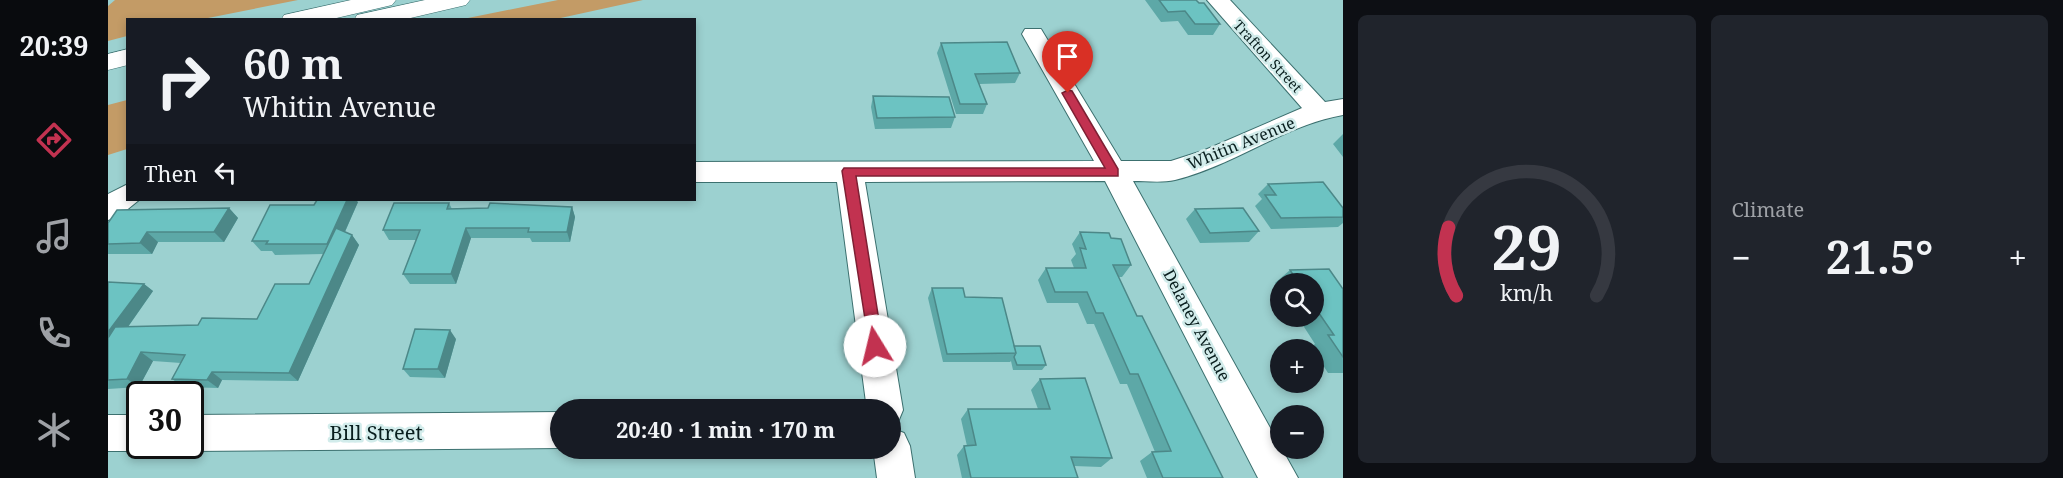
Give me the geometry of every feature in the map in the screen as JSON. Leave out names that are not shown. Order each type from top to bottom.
[{"type":"highway","points":[[302,18],[384,0]]},
{"type":"highway","points":[[375,18],[458,0]]},
{"type":"highway","points":[[108,62],[126,58]]},
{"type":"highway","points":[[108,80],[126,76]]},
{"type":"street","name":"Trafton Street","points":[[1218,0],[1331,109]]},
{"type":"street","name":"Delaney Avenue","points":[[1033,34],[1114,172],[1279,478]]},
{"type":"street","name":"Whitin Avenue","points":[[696,172],[1172,171],[1215,157],[1331,109]]},
{"type":"street","points":[[849,171],[883,399]]},
{"type":"street","points":[[108,209],[126,196]]},
{"type":"street","name":"Bill Street","points":[[204,433],[550,430]]},
{"type":"street","points":[[108,434],[126,433]]},
{"type":"street","points":[[893,459],[896,478]]},
{"type":"shaded area","points":[[115,0],[298,0],[208,18],[126,18],[126,36],[108,41],[108,6]]},
{"type":"shaded area","points":[[558,0],[643,0],[561,18],[468,18]]},
{"type":"shaded area","points":[[126,100],[126,149],[108,155],[108,105]]},
{"type":"building","points":[[1159,0],[1196,0],[1204,3],[1220,24],[1195,24],[1185,11],[1168,12]]},
{"type":"building","points":[[1007,42],[1020,73],[975,74],[987,104],[960,104],[941,43]]},
{"type":"building","points":[[873,96],[949,97],[955,117],[877,118]]},
{"type":"building","points":[[1323,182],[1343,208],[1343,217],[1281,218],[1265,195],[1276,195],[1268,184]]},
{"type":"building","points":[[316,201],[347,201],[327,244],[266,244],[268,241],[252,241],[270,205],[314,205]]},
{"type":"building","points":[[394,203],[449,203],[447,209],[488,208],[490,203],[572,207],[567,232],[528,232],[529,228],[466,228],[451,274],[403,274],[420,230],[383,230]]},
{"type":"building","points":[[229,208],[214,232],[147,232],[140,243],[108,244],[108,223],[117,210]]},
{"type":"building","points":[[1243,208],[1259,231],[1210,233],[1195,209]]},
{"type":"building","points":[[336,228],[352,235],[289,373],[212,372],[207,380],[172,379],[185,355],[141,352],[127,379],[108,380],[108,338],[115,327],[198,325],[202,318],[257,319],[275,284],[309,284]]},
{"type":"building","points":[[1080,232],[1109,233],[1111,238],[1121,239],[1131,265],[1113,265],[1137,316],[1142,316],[1223,478],[1163,478],[1152,452],[1171,451],[1138,374],[1130,374],[1103,313],[1096,313],[1087,292],[1055,292],[1046,268],[1086,268],[1080,248],[1086,249]]},
{"type":"building","points":[[1329,269],[1343,289],[1343,357],[1328,335],[1334,335],[1324,320],[1324,273],[1292,273],[1290,270]]},
{"type":"building","points":[[108,282],[144,284],[108,332]]},
{"type":"building","points":[[932,288],[963,288],[965,297],[1002,298],[1016,353],[947,354]]},
{"type":"building","points":[[415,329],[450,330],[438,369],[403,369]]},
{"type":"building","points":[[1014,346],[1040,346],[1046,365],[1017,365]]},
{"type":"building","points":[[1085,378],[1112,458],[1071,457],[1078,478],[971,478],[964,446],[976,445],[968,409],[1050,409],[1040,379]]},
{"type":"route","points":[[875,346],[849,171],[1114,172],[1068,93]]}]
